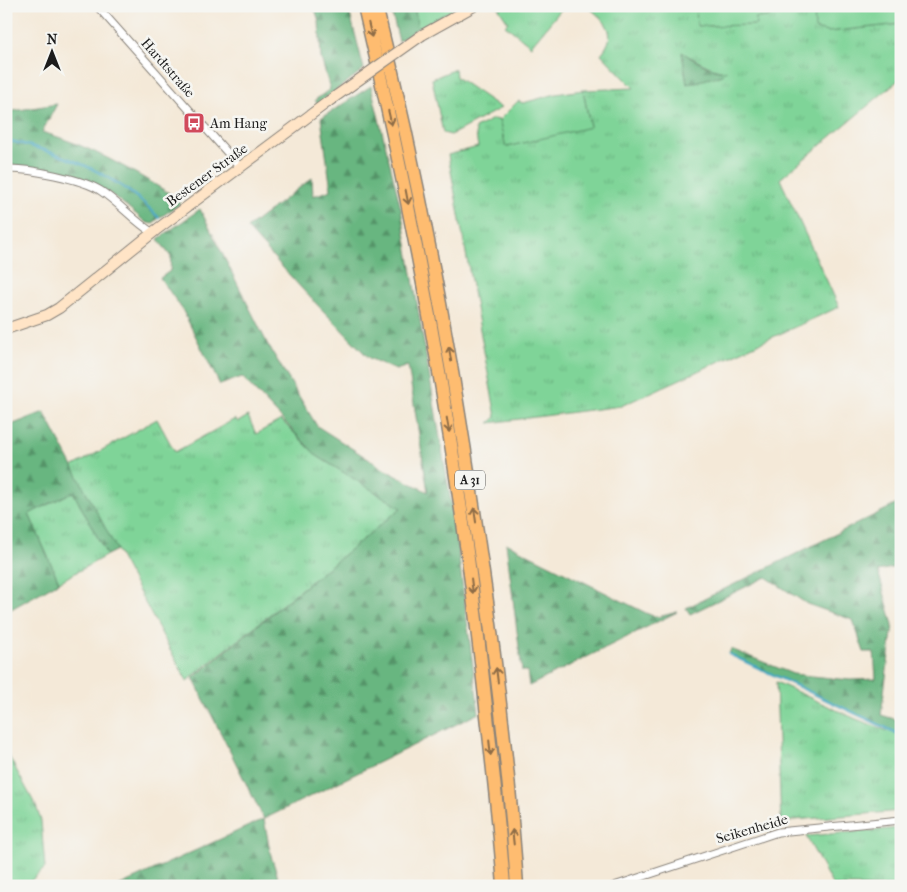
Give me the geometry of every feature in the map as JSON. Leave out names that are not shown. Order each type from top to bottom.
[{"type":"highway","name":"A 31","points":[[364,6],[398,149],[455,469],[484,682],[504,886]]},
{"type":"highway","name":"A 31","points":[[376,6],[416,169],[465,448],[498,678],[517,886]]},
{"type":"street","name":"Hardtstraße","points":[[97,6],[241,168]]},
{"type":"street","name":"Bestener Straße","points":[[6,329],[53,312],[154,231],[329,101],[422,35],[474,6]]},
{"type":"street","points":[[6,169],[57,177],[92,186],[154,231]]},
{"type":"street","name":"Seikenheide","points":[[614,886],[778,832],[901,820]]},
{"type":"green space","points":[[314,6],[348,6],[364,69],[318,104],[315,100],[330,89],[321,58],[319,21]]},
{"type":"green space","points":[[390,6],[414,6],[418,28],[399,41]]},
{"type":"green space","points":[[414,6],[455,6],[456,8],[418,28]]},
{"type":"green space","points":[[564,6],[531,46],[505,25],[508,22],[498,7]]},
{"type":"green space","points":[[587,6],[696,6],[698,26],[755,25],[755,18],[769,17],[770,6],[814,6],[816,28],[827,32],[901,24],[901,78],[780,179],[839,307],[621,406],[489,423],[496,417],[448,155],[478,147],[475,128],[493,119],[499,120],[506,147],[590,126],[583,90],[634,88],[601,54],[607,46],[609,33],[604,22]],"holes":[[[682,53],[708,66],[726,71],[687,84]]]},
{"type":"green space","points":[[696,6],[770,6],[769,17],[755,18],[756,25],[697,26]]},
{"type":"green space","points":[[814,6],[901,6],[901,24],[827,32],[815,29]]},
{"type":"green space","points":[[682,52],[709,67],[727,71],[723,75],[687,84]]},
{"type":"green space","points":[[455,69],[456,77],[501,108],[451,135],[443,133],[432,79]]},
{"type":"green space","points":[[371,86],[401,209],[454,520],[479,713],[264,819],[193,678],[401,508],[317,456],[242,377],[220,385],[182,309],[160,278],[170,271],[171,257],[158,239],[200,209],[268,345],[317,426],[387,471],[428,492],[408,366],[396,370],[369,358],[303,290],[247,228],[312,178],[313,196],[331,190],[321,118]]},
{"type":"green space","points":[[583,90],[590,127],[506,147],[499,120],[518,101],[523,103],[556,94]]},
{"type":"green space","points":[[57,104],[42,132],[92,150],[123,166],[169,193],[179,200],[179,205],[159,218],[127,189],[90,167],[49,151],[6,140],[6,112]]},
{"type":"green space","points":[[6,141],[48,152],[89,168],[126,190],[158,219],[152,224],[145,222],[120,201],[88,182],[61,174],[6,165]]},
{"type":"green space","points":[[44,412],[117,550],[107,555],[73,492],[29,514],[59,582],[6,612],[6,427]]},
{"type":"green space","points":[[248,416],[256,434],[281,420],[317,456],[402,508],[187,681],[72,467],[157,419],[175,452],[235,419],[238,422]]},
{"type":"green space","points":[[73,491],[107,555],[59,582],[29,514]]},
{"type":"green space","points":[[901,502],[901,566],[878,571],[893,625],[881,715],[901,721],[901,735],[729,654],[731,649],[793,674],[850,680],[876,679],[874,652],[864,652],[853,620],[807,604],[766,577],[690,614],[686,608]]},
{"type":"green space","points":[[506,543],[648,614],[658,617],[677,612],[529,686],[527,671],[522,671]]},
{"type":"green space","points":[[776,682],[856,719],[901,736],[901,811],[794,820],[781,825]]},
{"type":"green space","points":[[6,751],[36,806],[41,821],[45,868],[25,886],[6,886]]},
{"type":"green space","points":[[264,819],[271,856],[281,886],[118,886]]},
{"type":"green space","points":[[901,828],[900,886],[833,886],[806,836]]},
{"type":"waterway","points":[[6,140],[49,151],[89,167],[126,189],[159,218]]},
{"type":"waterway","points":[[729,654],[901,735]]},
{"type":"place","name":"Am Hang","points":[[194,123]]}]
